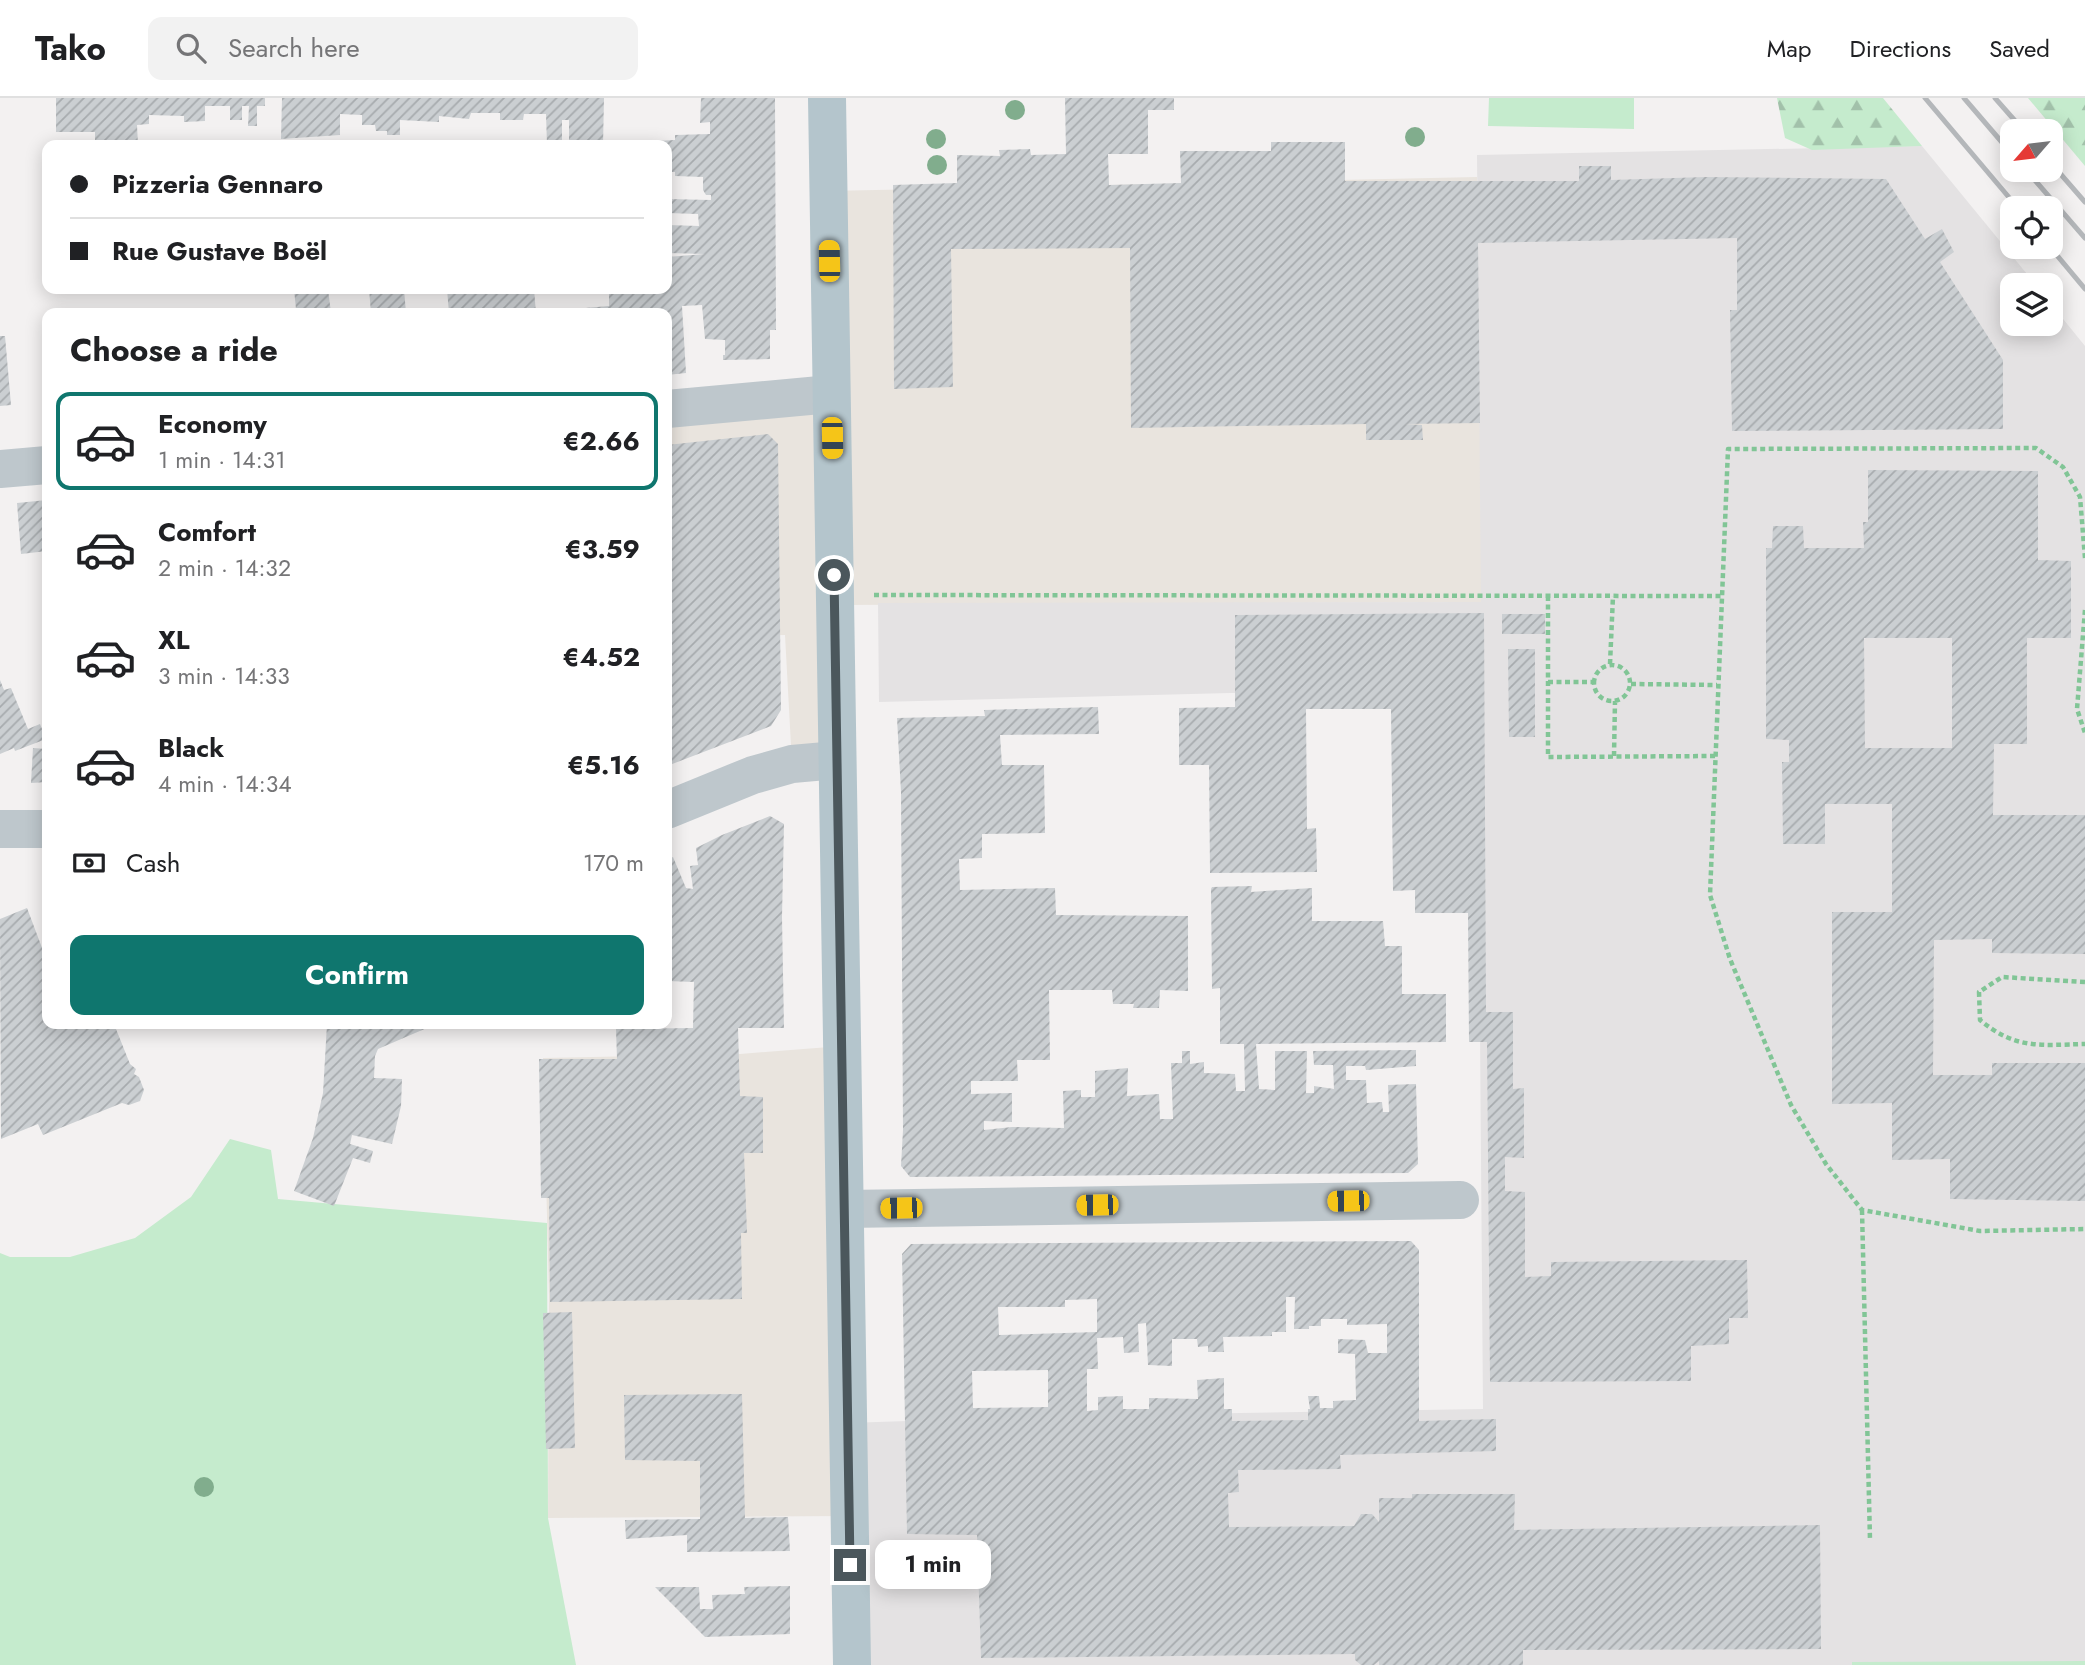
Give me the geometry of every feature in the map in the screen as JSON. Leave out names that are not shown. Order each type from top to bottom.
[{"type":"main road","points":[[827,98],[852,1665]]},
{"type":"street","points":[[672,409],[831,394]]},
{"type":"street","points":[[0,469],[42,465]]},
{"type":"street","points":[[672,808],[792,764],[837,760]]},
{"type":"street","points":[[0,830],[42,829]]},
{"type":"street","points":[[845,1209],[1460,1200]]},
{"type":"path","points":[[1870,1539],[1862,1210],[1826,1164],[1791,1105],[1730,959],[1710,895],[1728,449],[2036,448],[2063,467],[2080,497],[2085,558]]},
{"type":"path","points":[[835,595],[1721,596]]},
{"type":"path","points":[[1549,596],[1548,757],[1715,756]]},
{"type":"path","points":[[1611,664],[1613,596]]},
{"type":"path","points":[[2085,610],[2077,709],[2085,733]]},
{"type":"path","points":[[1611,664],[1623,667],[1631,684],[1626,695],[1615,701],[1604,700],[1599,696],[1594,682],[1600,670],[1611,664]]},
{"type":"path","points":[[1548,682],[1594,682]]},
{"type":"path","points":[[1631,684],[1717,685]]},
{"type":"path","points":[[1614,756],[1615,701]]},
{"type":"path","points":[[2085,982],[2002,977],[1979,992],[1979,1020],[1995,1033],[2026,1045],[2085,1044]]},
{"type":"path","points":[[1862,1210],[1980,1231],[2085,1229]]},
{"type":"shaded area","points":[[1922,146],[2000,241],[2000,259],[2015,259],[2026,273],[2000,273],[2000,336],[2063,336],[2063,319],[2085,346],[2085,1665],[852,1665],[848,1423],[1052,1416],[1483,1409],[1480,1032],[1482,693],[1230,693],[879,702],[878,603],[1481,602],[1477,155]]},
{"type":"shaded area","points":[[1477,177],[1482,602],[835,605],[837,760],[792,764],[785,635],[672,637],[672,409],[831,394],[828,191]]},
{"type":"shaded area","points":[[842,1046],[849,1516],[548,1518],[549,1295],[543,1058],[740,1054]]},
{"type":"green space","points":[[1489,98],[1634,98],[1634,129],[1488,126]]},
{"type":"green space","points":[[1777,98],[1883,98],[1922,146],[1812,150],[1785,138]]},
{"type":"green space","points":[[2028,98],[2085,98],[2085,166],[2063,140],[2063,119],[2046,119]]},
{"type":"green space","points":[[230,1139],[271,1150],[278,1199],[547,1223],[548,1518],[576,1665],[0,1665],[0,1253],[10,1257],[70,1257],[135,1238],[191,1197]]},
{"type":"green space","points":[[2085,1661],[2085,1665],[1852,1665],[1852,1662]]},
{"type":"building","points":[[56,98],[265,98],[265,106],[257,106],[257,126],[248,126],[249,106],[242,106],[242,120],[230,120],[230,106],[205,106],[205,121],[184,122],[184,116],[149,115],[149,124],[137,125],[138,140],[95,140],[95,132],[56,132]]},
{"type":"building","points":[[282,98],[604,98],[603,140],[569,140],[569,120],[562,120],[562,140],[547,140],[546,114],[524,114],[523,120],[500,120],[500,113],[471,113],[469,119],[439,116],[439,122],[400,120],[400,135],[387,135],[387,131],[376,131],[375,125],[362,125],[362,115],[340,114],[340,135],[281,139]]},
{"type":"building","points":[[701,98],[775,98],[776,330],[770,330],[770,359],[723,360],[725,340],[705,339],[702,305],[682,306],[686,373],[672,374],[672,308],[585,308],[609,306],[609,294],[672,294],[672,257],[705,254],[672,253],[672,225],[699,226],[698,214],[672,213],[672,199],[711,200],[711,195],[706,195],[703,190],[703,177],[675,176],[675,172],[672,172],[672,140],[675,140],[675,135],[710,134],[710,122],[700,123]]},
{"type":"building","points":[[1065,98],[1174,98],[1174,110],[1148,110],[1148,154],[1108,154],[1109,185],[1181,183],[1180,151],[1271,151],[1271,142],[1345,142],[1345,181],[1579,181],[1579,166],[1611,166],[1611,180],[1706,177],[1886,179],[1925,239],[1942,229],[1954,252],[1940,262],[2003,360],[2003,429],[1732,431],[1730,310],[1737,310],[1737,238],[1478,243],[1480,423],[1405,424],[1422,425],[1423,440],[1366,440],[1366,424],[1131,428],[1130,248],[951,249],[953,387],[894,389],[893,185],[957,183],[957,155],[1000,156],[999,150],[1030,149],[1031,155],[1066,154]]},
{"type":"building","points":[[294,294],[329,294],[330,308],[296,308]]},
{"type":"building","points":[[369,294],[404,294],[406,308],[371,308]]},
{"type":"building","points":[[447,294],[534,294],[536,308],[449,308]]},
{"type":"building","points":[[0,336],[5,336],[11,405],[0,406]]},
{"type":"building","points":[[768,434],[778,444],[781,710],[771,726],[672,764],[672,444]]},
{"type":"building","points":[[1868,470],[2038,471],[2038,560],[2071,561],[2071,638],[2027,638],[2027,744],[1994,744],[1993,815],[2085,815],[2085,954],[1992,953],[1992,939],[1934,940],[1933,1075],[1992,1075],[1992,1063],[2085,1063],[2085,1201],[1950,1199],[1950,1159],[1892,1160],[1892,1103],[1832,1104],[1832,912],[1892,912],[1892,804],[1825,804],[1825,844],[1783,844],[1782,762],[1789,762],[1789,740],[1766,739],[1766,548],[1772,548],[1773,526],[1803,526],[1804,548],[1864,548],[1863,522],[1868,522]],"holes":[[[1864,638],[1952,638],[1952,748],[1865,748]]]},
{"type":"building","points":[[42,500],[42,552],[21,554],[17,503]]},
{"type":"building","points":[[1484,613],[1486,1012],[1513,1012],[1513,1089],[1524,1088],[1524,1158],[1505,1157],[1505,1191],[1525,1192],[1525,1277],[1551,1276],[1551,1262],[1747,1260],[1748,1318],[1729,1318],[1729,1344],[1691,1346],[1691,1381],[1490,1382],[1487,1042],[1469,1042],[1468,913],[1415,913],[1415,890],[1393,891],[1391,709],[1306,709],[1307,829],[1316,828],[1317,872],[1210,873],[1209,765],[1179,765],[1179,708],[1235,707],[1235,615]]},
{"type":"building","points":[[1502,614],[1545,614],[1545,634],[1502,634]]},
{"type":"building","points":[[1508,649],[1535,649],[1535,737],[1509,737]]},
{"type":"building","points":[[0,680],[4,690],[11,688],[28,729],[40,724],[42,741],[0,754]]},
{"type":"building","points":[[1098,707],[1099,734],[1000,735],[1002,765],[1044,765],[1045,833],[982,834],[982,858],[959,859],[960,890],[1055,888],[1056,915],[1188,916],[1188,991],[1160,990],[1159,1008],[1133,1008],[1134,1004],[1113,1004],[1112,990],[1049,990],[1050,1060],[1017,1060],[1018,1081],[971,1081],[971,1094],[1012,1093],[1012,1122],[984,1121],[984,1130],[1012,1127],[1064,1128],[1063,1091],[1081,1090],[1081,1097],[1095,1097],[1095,1071],[1128,1068],[1127,1096],[1159,1094],[1160,1119],[1173,1119],[1171,1063],[1182,1063],[1182,1051],[1190,1051],[1190,1064],[1204,1062],[1204,1073],[1235,1074],[1236,1091],[1245,1091],[1244,1044],[1220,1044],[1220,988],[1212,989],[1211,889],[1252,886],[1251,892],[1312,888],[1312,921],[1383,921],[1385,946],[1402,946],[1402,994],[1446,994],[1446,1042],[1256,1044],[1259,1089],[1275,1090],[1275,1051],[1307,1051],[1306,1093],[1314,1093],[1314,1086],[1334,1089],[1333,1065],[1314,1065],[1313,1051],[1416,1050],[1416,1066],[1366,1070],[1365,1066],[1346,1066],[1346,1080],[1366,1080],[1367,1103],[1382,1102],[1383,1112],[1389,1112],[1388,1085],[1416,1084],[1418,1164],[1408,1173],[910,1177],[901,1166],[901,792],[897,718],[985,716],[984,710]]},
{"type":"building","points":[[33,748],[42,749],[42,782],[31,783]]},
{"type":"building","points":[[770,816],[784,824],[784,1028],[738,1028],[740,1096],[763,1097],[763,1153],[744,1153],[747,1233],[741,1233],[742,1299],[550,1302],[549,1198],[541,1198],[539,1059],[617,1059],[616,1029],[693,1028],[694,982],[672,981],[672,858],[686,888],[693,889],[690,866],[698,865],[696,848]]},
{"type":"building","points":[[27,908],[42,948],[42,1029],[116,1029],[130,1064],[136,1069],[134,1074],[139,1077],[144,1090],[140,1101],[129,1105],[122,1103],[43,1135],[38,1124],[1,1139],[0,919]]},
{"type":"building","points":[[327,1029],[424,1029],[378,1049],[374,1078],[402,1079],[401,1106],[392,1144],[352,1135],[350,1144],[373,1151],[370,1163],[353,1158],[334,1206],[294,1191],[313,1138],[323,1093]]},
{"type":"building","points":[[1411,1241],[1419,1250],[1419,1421],[1496,1419],[1496,1451],[1340,1455],[1341,1469],[1238,1470],[1239,1492],[1228,1493],[1229,1527],[1354,1526],[1361,1514],[1372,1514],[1379,1522],[1379,1498],[1412,1498],[1412,1494],[1515,1494],[1514,1530],[1820,1525],[1821,1649],[1523,1650],[1523,1665],[1379,1665],[1379,1661],[1374,1665],[1361,1665],[1355,1660],[1355,1654],[981,1658],[977,1535],[907,1534],[902,1254],[911,1244]],"holes":[[[1286,1297],[1295,1297],[1294,1329],[1321,1326],[1321,1319],[1347,1319],[1347,1325],[1387,1324],[1387,1353],[1368,1353],[1365,1340],[1338,1339],[1338,1353],[1355,1354],[1356,1400],[1333,1401],[1333,1408],[1320,1408],[1319,1396],[1308,1396],[1308,1420],[1232,1421],[1232,1409],[1224,1409],[1224,1378],[1197,1380],[1198,1399],[1149,1398],[1149,1409],[1123,1409],[1123,1396],[1098,1397],[1098,1410],[1087,1411],[1087,1369],[1098,1369],[1097,1338],[1123,1337],[1124,1353],[1139,1352],[1138,1324],[1146,1323],[1148,1365],[1172,1366],[1172,1339],[1197,1339],[1198,1347],[1208,1346],[1208,1352],[1224,1352],[1223,1337],[1272,1336],[1272,1332],[1286,1332]],[[1097,1299],[1097,1332],[999,1335],[998,1307],[1065,1307],[1065,1300]],[[1048,1370],[1048,1407],[973,1408],[972,1371]]]},
{"type":"building","points":[[572,1312],[575,1448],[546,1449],[543,1313]]},
{"type":"building","points":[[742,1394],[745,1518],[788,1517],[790,1551],[687,1552],[687,1535],[626,1539],[625,1520],[700,1519],[700,1461],[625,1460],[624,1395]]},
{"type":"building","points":[[790,1586],[790,1634],[705,1637],[655,1587],[699,1587],[700,1609],[713,1609],[712,1595],[745,1594],[744,1587]]},
{"type":"railway","points":[[1925,98],[2008,196]]},
{"type":"railway","points":[[1964,98],[2000,140]]},
{"type":"railway","points":[[1995,98],[2013,119]]},
{"type":"railway","points":[[2063,177],[2085,202]]},
{"type":"railway","points":[[2036,182],[2085,238]]},
{"type":"railway","points":[[2060,259],[2085,289]]},
{"type":"route","points":[[834,575],[850,1565]]}]
